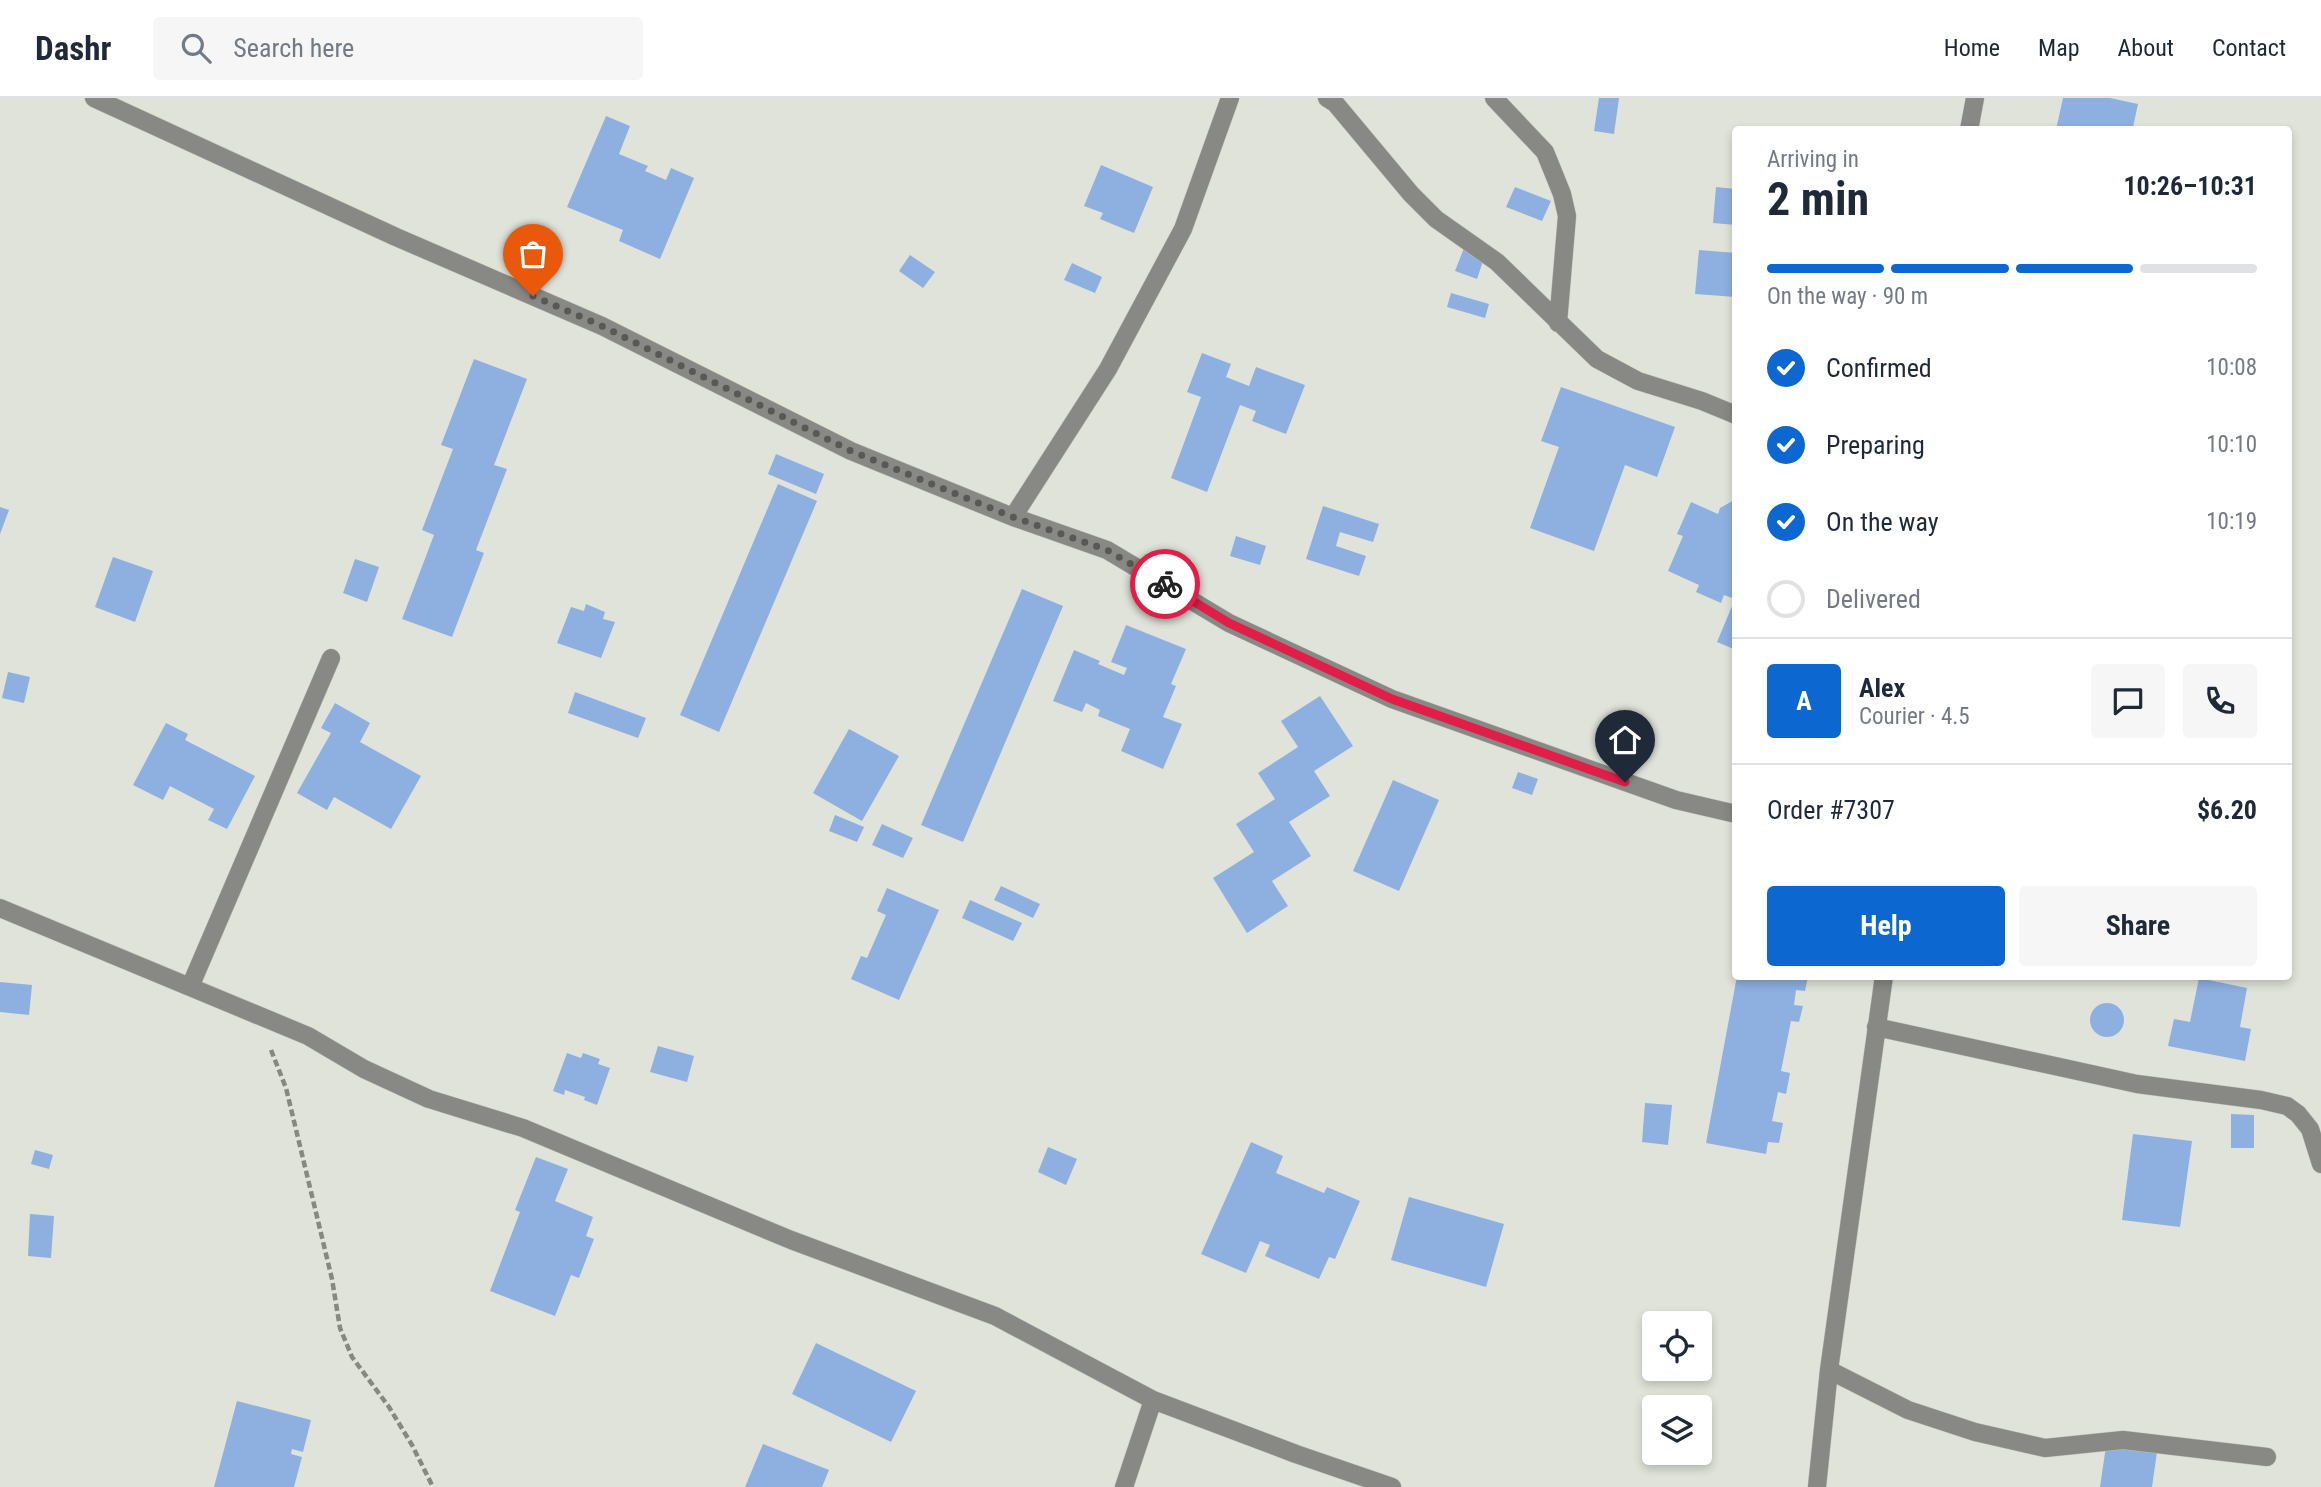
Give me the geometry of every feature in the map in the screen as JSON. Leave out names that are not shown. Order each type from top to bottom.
[{"type":"street","points":[[94,98],[396,237],[602,326],[851,451],[1013,517],[1107,550],[1229,623],[1392,699],[1676,800],[1732,813]]},
{"type":"street","points":[[1013,517],[1108,369],[1183,229],[1226,116],[1230,98]]},
{"type":"street","points":[[1327,98],[1335,103],[1411,194],[1436,219],[1497,262],[1597,359],[1639,381],[1732,413]]},
{"type":"street","points":[[1494,98],[1545,152],[1562,194],[1567,216],[1558,323]]},
{"type":"street","points":[[1970,126],[1975,98]]},
{"type":"street","points":[[190,987],[331,658]]},
{"type":"street","points":[[0,908],[308,1036],[364,1069],[429,1099],[523,1128],[791,1240],[995,1316],[1153,1400],[1392,1487]]},
{"type":"street","points":[[1817,1487],[1829,1370],[1883,980]]},
{"type":"street","points":[[1876,1027],[2137,1084],[2261,1100],[2287,1106],[2298,1114],[2310,1129],[2321,1164]]},
{"type":"street","points":[[1829,1370],[1908,1410],[1975,1432],[2045,1448],[2123,1440],[2267,1457]]},
{"type":"street","points":[[1124,1487],[1153,1400]]},
{"type":"path","points":[[257,1015],[286,1088],[332,1279],[340,1328],[352,1357],[389,1407],[433,1487]]},
{"type":"building","points":[[1599,98],[1619,98],[1614,134],[1594,131]]},
{"type":"building","points":[[2063,98],[2110,98],[2138,104],[2133,126],[2057,126]]},
{"type":"building","points":[[606,116],[630,126],[619,154],[648,166],[645,171],[666,180],[671,168],[694,178],[660,259],[619,241],[623,230],[567,207]]},
{"type":"building","points":[[1101,165],[1153,187],[1134,233],[1100,219],[1103,213],[1084,206]]},
{"type":"building","points":[[1515,187],[1551,201],[1542,221],[1506,207]]},
{"type":"building","points":[[1716,187],[1732,189],[1732,225],[1713,223]]},
{"type":"building","points":[[1464,248],[1485,255],[1477,279],[1455,271]]},
{"type":"building","points":[[1699,250],[1732,253],[1732,297],[1695,294]]},
{"type":"building","points":[[910,255],[935,272],[923,288],[899,271]]},
{"type":"building","points":[[1072,263],[1102,277],[1095,293],[1064,280]]},
{"type":"building","points":[[1451,293],[1489,304],[1485,318],[1447,307]]},
{"type":"building","points":[[1202,353],[1231,364],[1226,377],[1249,386],[1256,367],[1305,385],[1286,434],[1252,421],[1256,411],[1240,405],[1207,492],[1171,478],[1201,397],[1187,392]]},
{"type":"building","points":[[474,359],[527,379],[494,465],[507,469],[476,550],[484,553],[452,637],[402,619],[434,535],[422,530],[453,449],[441,445]]},
{"type":"building","points":[[1561,387],[1675,427],[1657,477],[1625,465],[1594,551],[1530,528],[1559,447],[1541,441]]},
{"type":"building","points":[[776,454],[824,474],[816,494],[768,474]]},
{"type":"building","points":[[778,484],[817,501],[719,732],[680,715]]},
{"type":"building","points":[[1732,501],[1732,598],[1724,595],[1721,603],[1696,592],[1699,585],[1668,571],[1683,536],[1677,534],[1691,502],[1718,514],[1720,508]]},
{"type":"building","points":[[1323,506],[1379,524],[1373,542],[1340,532],[1336,546],[1366,556],[1359,576],[1306,559]]},
{"type":"building","points":[[0,507],[9,510],[0,534]]},
{"type":"building","points":[[1236,536],[1266,546],[1260,565],[1230,556]]},
{"type":"building","points":[[113,557],[153,571],[135,622],[95,607]]},
{"type":"building","points":[[355,559],[379,567],[367,602],[343,593]]},
{"type":"building","points":[[1022,589],[1063,606],[963,842],[921,825]]},
{"type":"building","points":[[586,604],[605,612],[603,619],[615,622],[601,658],[557,643],[571,607],[584,611]]},
{"type":"building","points":[[1732,606],[1732,648],[1717,642]]},
{"type":"building","points":[[1126,625],[1186,649],[1171,684],[1176,686],[1163,717],[1182,724],[1163,769],[1121,751],[1130,729],[1098,716],[1100,710],[1086,703],[1082,712],[1053,701],[1074,650],[1124,675],[1127,668],[1111,662]]},
{"type":"building","points":[[8,672],[30,677],[24,703],[2,698]]},
{"type":"building","points":[[575,692],[646,718],[638,738],[568,713]]},
{"type":"building","points":[[1320,696],[1353,746],[1314,771],[1330,796],[1289,822],[1311,856],[1272,881],[1288,906],[1247,933],[1213,878],[1254,852],[1236,824],[1275,799],[1258,773],[1298,747],[1281,721]]},
{"type":"building","points":[[335,703],[370,723],[360,742],[421,776],[391,829],[334,797],[327,810],[297,793],[331,733],[321,728]]},
{"type":"building","points":[[166,723],[188,734],[185,740],[255,776],[227,829],[208,820],[214,809],[170,786],[163,800],[133,785]]},
{"type":"building","points":[[849,729],[899,756],[862,821],[813,793]]},
{"type":"building","points":[[1518,772],[1538,779],[1532,795],[1512,788]]},
{"type":"building","points":[[1393,780],[1439,800],[1399,891],[1353,871]]},
{"type":"building","points":[[835,815],[864,827],[857,842],[829,831]]},
{"type":"building","points":[[882,824],[913,838],[903,858],[872,845]]},
{"type":"building","points":[[1001,886],[1040,904],[1033,918],[994,900]]},
{"type":"building","points":[[887,888],[939,910],[899,1000],[851,979],[861,956],[867,958],[886,915],[877,911]]},
{"type":"building","points":[[970,900],[1022,923],[1013,941],[962,918]]},
{"type":"building","points":[[1736,980],[1807,980],[1805,991],[1796,990],[1794,1005],[1803,1006],[1799,1022],[1791,1021],[1781,1071],[1790,1073],[1786,1094],[1778,1092],[1772,1121],[1783,1123],[1779,1143],[1768,1142],[1766,1154],[1706,1143]]},
{"type":"building","points":[[2199,980],[2247,988],[2240,1027],[2251,1029],[2245,1061],[2168,1046],[2174,1019],[2190,1022]]},
{"type":"building","points":[[0,982],[32,985],[29,1015],[0,1012]]},
{"type":"building","points":[[2107,1003],[2119,1008],[2124,1020],[2119,1032],[2107,1037],[2095,1032],[2090,1020],[2095,1008]]},
{"type":"building","points":[[658,1046],[694,1056],[687,1082],[650,1072]]},
{"type":"building","points":[[567,1053],[581,1058],[583,1053],[600,1059],[598,1064],[610,1068],[597,1105],[584,1100],[585,1097],[565,1090],[564,1095],[553,1091]]},
{"type":"building","points":[[1645,1103],[1672,1105],[1668,1145],[1642,1142]]},
{"type":"building","points":[[2231,1114],[2254,1115],[2254,1148],[2231,1148]]},
{"type":"building","points":[[2133,1134],[2192,1141],[2180,1227],[2122,1220]]},
{"type":"building","points":[[1251,1142],[1283,1156],[1276,1173],[1324,1193],[1327,1187],[1360,1201],[1335,1259],[1329,1257],[1319,1279],[1265,1256],[1270,1245],[1260,1241],[1246,1273],[1201,1254]]},
{"type":"building","points":[[1048,1147],[1077,1159],[1066,1185],[1038,1172]]},
{"type":"building","points":[[35,1150],[53,1155],[49,1169],[31,1164]]},
{"type":"building","points":[[536,1157],[568,1169],[555,1201],[593,1217],[586,1236],[594,1239],[579,1278],[571,1275],[555,1316],[490,1291],[520,1212],[515,1210]]},
{"type":"building","points":[[1409,1197],[1504,1224],[1486,1287],[1391,1260]]},
{"type":"building","points":[[30,1214],[54,1216],[51,1258],[28,1256]]},
{"type":"building","points":[[816,1343],[916,1391],[891,1442],[792,1394]]},
{"type":"building","points":[[237,1401],[311,1420],[303,1452],[292,1449],[291,1454],[302,1457],[294,1487],[214,1487]]},
{"type":"building","points":[[763,1444],[829,1470],[822,1487],[745,1487]]},
{"type":"building","points":[[2106,1446],[2157,1452],[2152,1487],[2100,1487]]},
{"type":"way so far","points":[[533,296],[602,326],[851,451],[1013,517],[1107,550],[1165,584]]},
{"type":"route","points":[[1165,584],[1229,623],[1392,699],[1625,782]]}]
